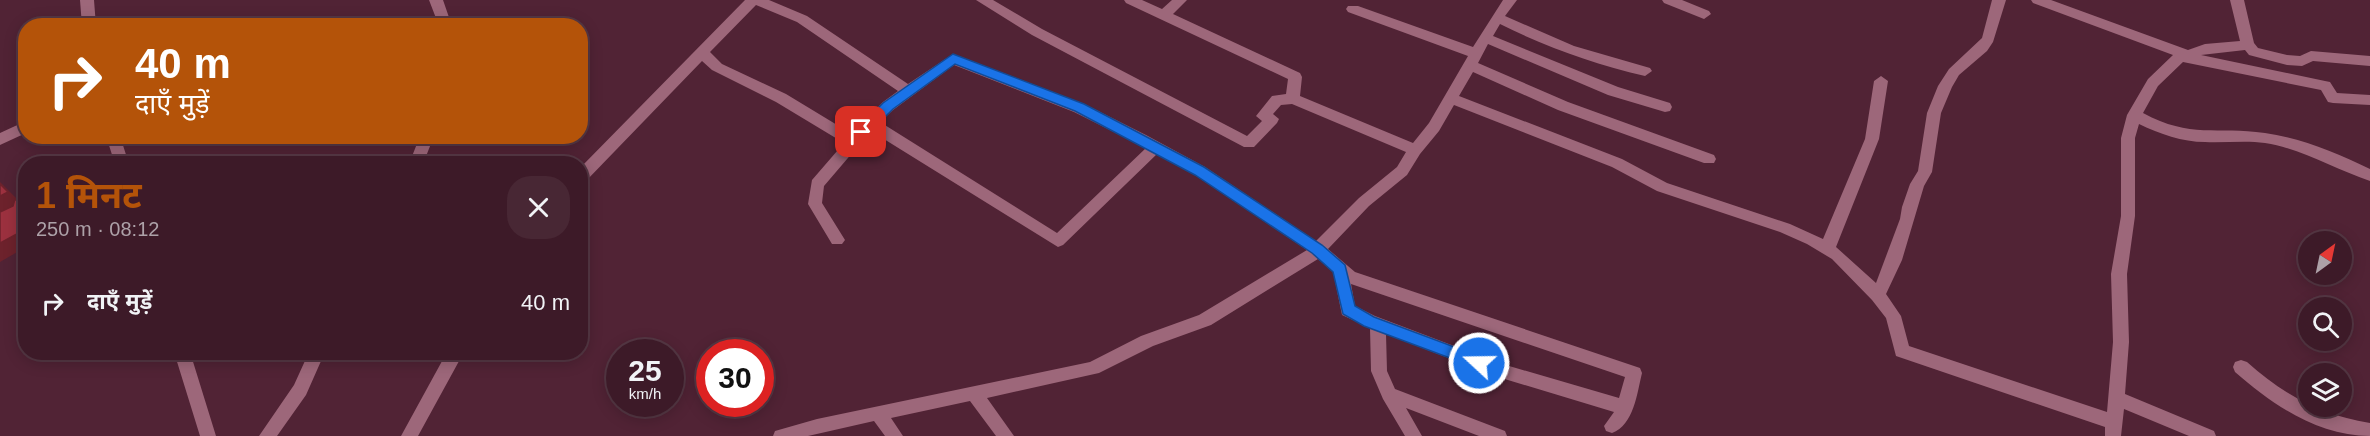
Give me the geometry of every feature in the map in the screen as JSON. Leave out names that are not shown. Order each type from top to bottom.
[{"type":"street","points":[[87,0],[88,18]]},
{"type":"street","points":[[436,0],[443,18]]},
{"type":"street","points":[[588,170],[755,0],[801,19],[908,91]]},
{"type":"street","points":[[983,0],[1037,32],[1250,143],[1272,118],[1263,116],[1277,100],[1293,99],[1414,150]]},
{"type":"street","points":[[1131,0],[1295,77],[1293,99]]},
{"type":"street","points":[[1164,15],[1180,0]]},
{"type":"street","points":[[781,436],[1093,368],[1147,341],[1205,320],[1310,257],[1364,202],[1402,171],[1414,150],[1434,127],[1497,17],[1510,0]]},
{"type":"street","points":[[1669,0],[1704,14]]},
{"type":"street","points":[[1878,295],[1894,260],[1917,184],[1925,172],[1934,113],[1945,86],[1954,72],[1982,48],[1988,39],[1999,0]]},
{"type":"street","points":[[2038,0],[2184,56],[2280,79],[2325,86],[2333,98],[2370,100]]},
{"type":"street","points":[[2236,0],[2248,45],[2254,52],[2288,60],[2302,61],[2311,56],[2370,61]]},
{"type":"street","points":[[1353,9],[1474,60],[1563,106],[1709,159]]},
{"type":"street","points":[[1497,17],[1534,36],[1645,71]]},
{"type":"street","points":[[1486,38],[1604,87],[1665,107]]},
{"type":"street","points":[[1451,98],[1617,163],[1662,188],[1785,228],[1827,249],[1837,255],[1878,295],[1893,316],[1902,351],[2113,429],[2121,342],[2119,274],[2128,216],[2128,138],[2134,115],[2153,83],[2176,59],[2205,49],[2248,45]]},
{"type":"street","points":[[703,52],[717,67],[781,98],[853,142]]},
{"type":"street","points":[[837,240],[815,204],[817,184],[870,123],[908,91],[953,59],[1079,108],[1200,171],[1317,249],[1350,277],[1634,373],[1622,415],[1612,426]]},
{"type":"street","points":[[1827,249],[1872,139],[1881,81]]},
{"type":"street","points":[[2134,115],[2157,127],[2183,135],[2213,137],[2234,135],[2299,146],[2370,175]]},
{"type":"street","points":[[870,123],[1058,241],[1156,147]]},
{"type":"street","points":[[0,140],[18,130]]},
{"type":"street","points":[[1340,269],[1348,310],[1378,325],[1498,370],[1624,407]]},
{"type":"street","points":[[1378,325],[1379,371],[1389,394],[1414,436]]},
{"type":"street","points":[[184,360],[208,436]]},
{"type":"street","points":[[267,436],[300,390],[313,360]]},
{"type":"street","points":[[409,436],[452,360]]},
{"type":"street","points":[[2241,367],[2287,405],[2324,422],[2370,431]]},
{"type":"street","points":[[974,394],[1006,436]]},
{"type":"street","points":[[1389,394],[1499,436]]},
{"type":"street","points":[[2116,398],[2208,436]]},
{"type":"street","points":[[878,414],[895,436]]},
{"type":"building","points":[[0,184],[8,192],[0,196]]},
{"type":"building","points":[[15,199],[18,202],[18,233],[0,243],[0,212],[13,206]]},
{"type":"route","points":[[861,132],[888,106],[943,64],[953,59],[1079,108],[1141,138],[1200,171],[1317,249],[1340,269],[1348,310],[1369,321],[1479,363]]}]
